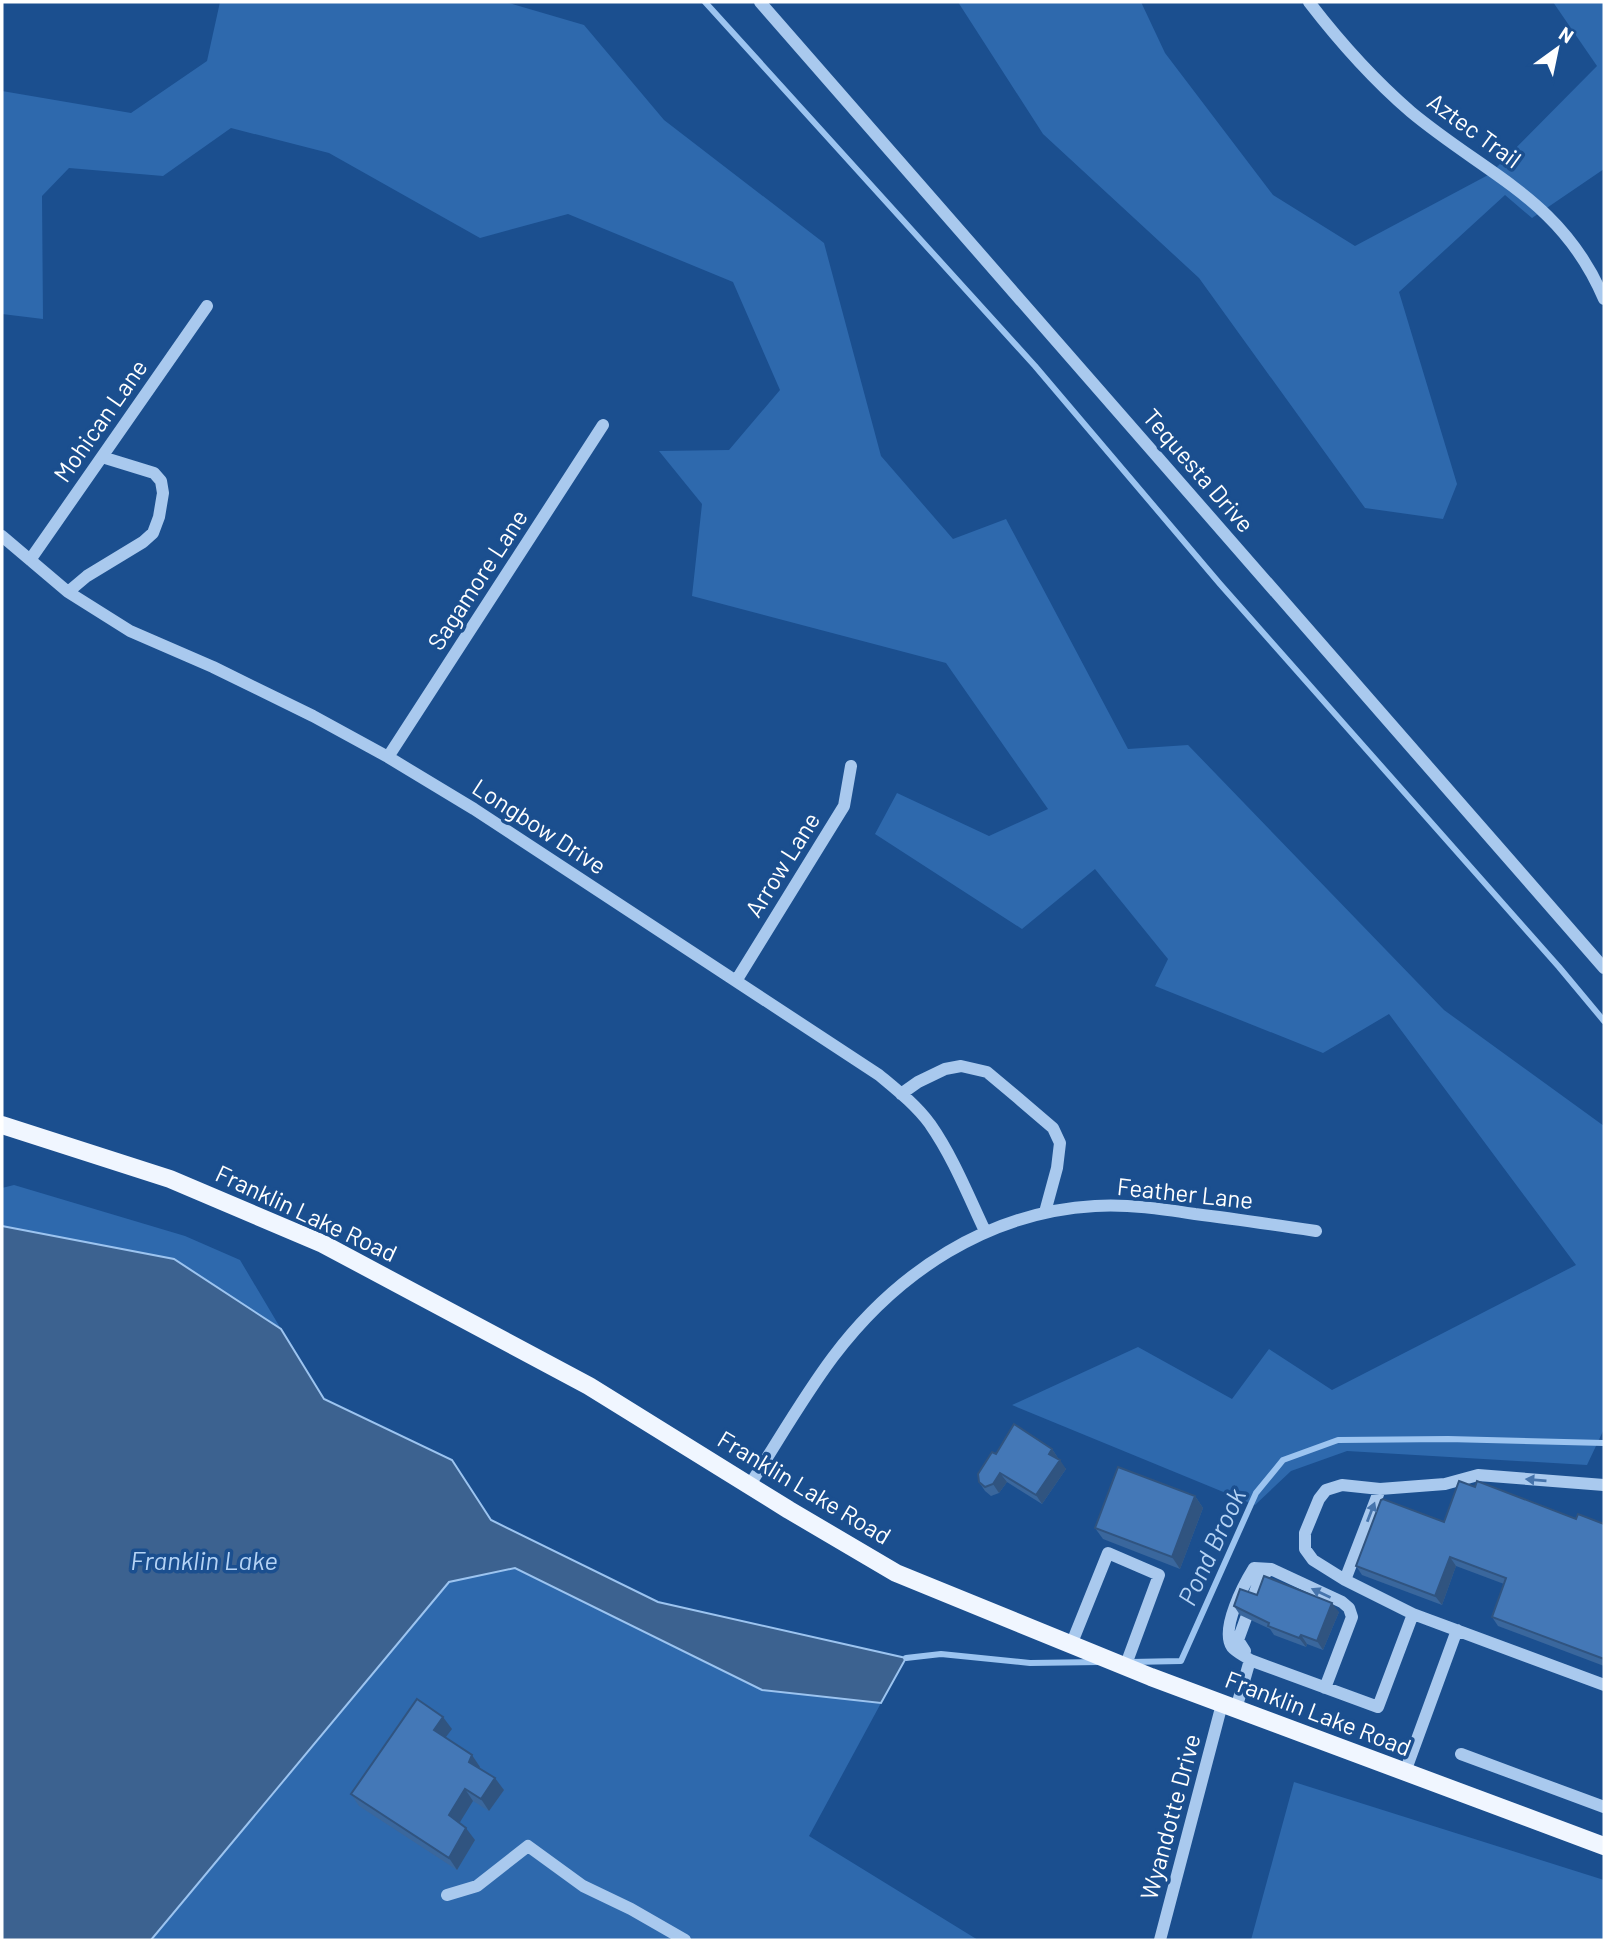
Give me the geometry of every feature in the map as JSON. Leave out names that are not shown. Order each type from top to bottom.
[{"type":"main road","name":"Franklin Lake Road","points":[[2,1125],[170,1179],[323,1244],[589,1386],[896,1573],[1125,1667],[1604,1846]]},
{"type":"street","name":"Tequesta Drive","points":[[760,2],[1604,968]]},
{"type":"street","name":"Aztec Trail","points":[[1309,2],[1371,73],[1410,111],[1461,151],[1511,183],[1559,226],[1581,255],[1604,299]]},
{"type":"street","name":"Mohican Lane","points":[[30,560],[207,306]]},
{"type":"street","name":"Sagamore Lane","points":[[388,757],[603,425]]},
{"type":"street","points":[[68,592],[87,576],[143,542],[153,533],[159,517],[163,493],[161,481],[154,473],[102,457]]},
{"type":"street","name":"Longbow Drive","points":[[2,536],[68,592],[130,631],[278,699],[388,757],[474,809],[878,1075],[901,1094],[928,1123],[948,1153],[985,1231]]},
{"type":"street","name":"Arrow Lane","points":[[736,981],[844,806],[851,766]]},
{"type":"street","points":[[901,1094],[944,1069],[961,1066],[987,1072],[1053,1128],[1060,1143],[1057,1168],[1045,1212]]},
{"type":"street","name":"Feather Lane","points":[[750,1486],[833,1357],[863,1322],[897,1289],[938,1257],[985,1231],[1045,1212],[1097,1205],[1144,1206],[1316,1231]]},
{"type":"street","points":[[1604,1485],[1478,1475],[1445,1483],[1380,1489],[1342,1485],[1326,1490],[1319,1499],[1305,1533],[1305,1549],[1313,1560],[1345,1580],[1413,1614],[1604,1685]]},
{"type":"street","points":[[1345,1580],[1380,1489]]},
{"type":"street","points":[[1071,1646],[1108,1553],[1160,1575],[1125,1667]]},
{"type":"street","points":[[1325,1688],[1352,1617],[1349,1608],[1342,1602],[1271,1569],[1254,1568],[1246,1580],[1227,1629],[1232,1646],[1250,1660],[1325,1688],[1378,1707],[1413,1614]]},
{"type":"street","points":[[1252,1600],[1261,1576],[1271,1569]]},
{"type":"street","points":[[1246,1618],[1238,1640],[1250,1660]]},
{"type":"street","points":[[1405,1772],[1457,1630]]},
{"type":"street","name":"Wyandotte Drive","points":[[1160,1940],[1229,1707],[1250,1660]]},
{"type":"street","points":[[1461,1754],[1604,1807]]},
{"type":"street","points":[[447,1895],[477,1886],[528,1846],[583,1886],[631,1909],[685,1940]]},
{"type":"shaded area","points":[[220,2],[505,2],[584,25],[664,120],[824,243],[881,456],[953,539],[1006,519],[1128,749],[1188,745],[1444,1010],[1604,1126],[1604,1429],[1587,1465],[1347,1451],[1291,1471],[1255,1505],[1012,1405],[1138,1347],[1232,1399],[1269,1349],[1332,1390],[1576,1265],[1389,1014],[1323,1053],[1155,986],[1168,959],[1095,869],[1022,929],[875,834],[897,793],[989,836],[1048,809],[946,663],[692,596],[702,504],[659,451],[729,450],[780,390],[733,282],[568,214],[480,238],[329,153],[231,128],[163,176],[69,168],[42,196],[43,319],[2,314],[2,91],[131,113],[207,61]]},
{"type":"shaded area","points":[[958,2],[1141,2],[1165,53],[1273,195],[1355,246],[1490,174],[1597,66],[1553,2],[1604,2],[1604,169],[1532,218],[1505,195],[1399,292],[1457,484],[1443,519],[1365,508],[1199,278],[1043,134]]},
{"type":"shaded area","points":[[14,1185],[185,1236],[240,1260],[281,1329],[174,1259],[2,1226],[2,1188]]},
{"type":"shaded area","points":[[515,1568],[762,1690],[881,1703],[809,1836],[978,1940],[151,1940],[449,1582]]},
{"type":"shaded area","points":[[1294,1782],[1604,1880],[1604,1940],[1251,1940]]},
{"type":"water","name":"Franklin Lake","points":[[2,1226],[174,1259],[281,1329],[324,1399],[452,1460],[491,1520],[658,1602],[906,1658],[881,1703],[762,1690],[515,1568],[449,1582],[151,1940],[2,1940]]},
{"type":"building","points":[[1014,1424],[1052,1449],[1049,1454],[1060,1460],[1036,1495],[1000,1473],[993,1484],[985,1487],[979,1482],[978,1474],[992,1452],[996,1454]]},
{"type":"building","points":[[1118,1467],[1195,1496],[1172,1557],[1095,1528]]},
{"type":"building","points":[[1459,1481],[1475,1487],[1477,1481],[1576,1519],[1578,1514],[1604,1524],[1604,1659],[1492,1617],[1506,1578],[1450,1557],[1435,1596],[1356,1566],[1381,1500],[1444,1522]]},
{"type":"building","points":[[1264,1576],[1332,1603],[1317,1641],[1301,1635],[1299,1638],[1268,1626],[1269,1623],[1234,1606],[1240,1589],[1257,1595]]},
{"type":"building","points":[[417,1699],[443,1717],[434,1730],[472,1755],[469,1762],[495,1778],[481,1799],[465,1789],[449,1815],[466,1828],[449,1858],[351,1794]]},
{"type":"waterway","points":[[705,2],[1035,366],[1220,584],[1604,1021]]},
{"type":"waterway","name":"Pond Brook","points":[[1131,1662],[1181,1661],[1256,1493],[1283,1460],[1338,1440],[1448,1439],[1604,1443]]},
{"type":"waterway","name":"Pond Brook","points":[[906,1658],[941,1654],[1030,1663],[1099,1662]]}]
